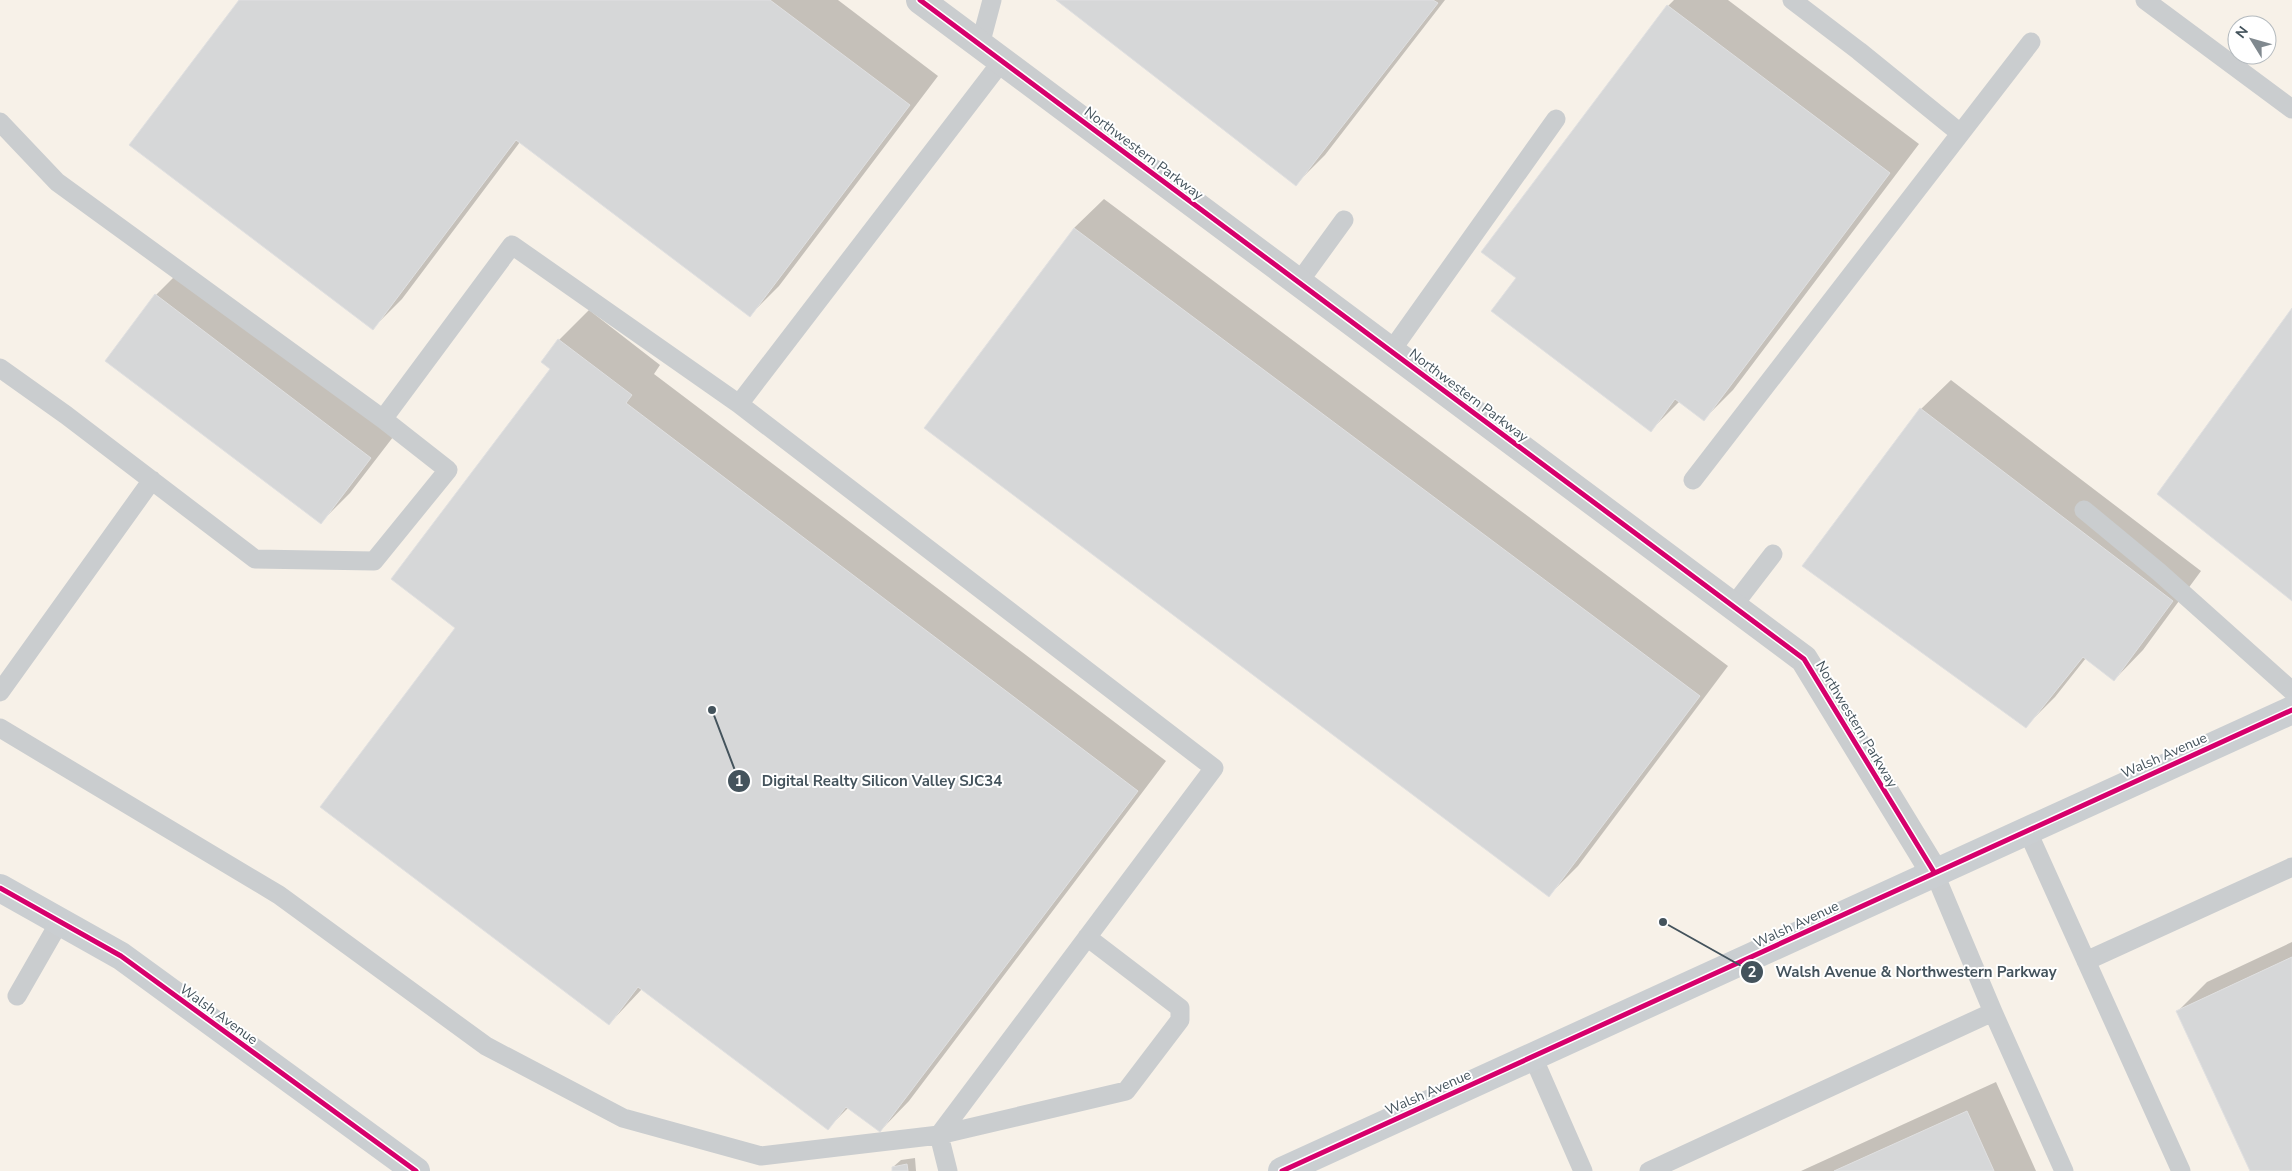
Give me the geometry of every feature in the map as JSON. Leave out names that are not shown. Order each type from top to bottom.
[{"type":"main road","name":"Walsh Avenue","points":[[1282,1171],[2292,710]]},
{"type":"main road","name":"Walsh Avenue","points":[[0,888],[121,956],[416,1171]]},
{"type":"street","name":"Northwestern Parkway","points":[[920,0],[1804,659],[1934,872]]},
{"type":"lane","points":[[980,44],[992,0]]},
{"type":"lane","points":[[1792,0],[1859,51],[1960,133]]},
{"type":"lane","points":[[2145,0],[2292,109]]},
{"type":"lane","points":[[1692,480],[2031,42]]},
{"type":"lane","points":[[739,404],[1002,61]]},
{"type":"lane","points":[[1391,351],[1556,119]]},
{"type":"lane","points":[[0,122],[57,182],[383,419],[448,470],[374,562],[255,559],[0,368]]},
{"type":"lane","points":[[1299,282],[1344,220]]},
{"type":"lane","points":[[383,419],[512,245],[739,404],[1214,768],[939,1135]]},
{"type":"lane","points":[[0,692],[152,480]]},
{"type":"lane","points":[[2084,510],[2159,572],[2292,691]]},
{"type":"lane","points":[[1733,606],[1773,554]]},
{"type":"lane","points":[[0,728],[280,895],[486,1046],[623,1118],[762,1156],[939,1135],[1126,1092],[1180,1020],[1180,1008],[1087,937]]},
{"type":"lane","points":[[2027,830],[2181,1171]]},
{"type":"lane","points":[[2086,961],[2292,868]]},
{"type":"lane","points":[[1934,872],[1993,1012],[2064,1171]]},
{"type":"lane","points":[[17,996],[60,922]]},
{"type":"lane","points":[[1649,1171],[1993,1012]]},
{"type":"lane","points":[[1533,1057],[1583,1171]]},
{"type":"lane","points":[[939,1135],[948,1171]]},
{"type":"shaded area","points":[[0,0],[2292,0],[2292,1171],[0,1171]]},
{"type":"building","points":[[239,0],[770,0],[910,105],[750,317],[516,140],[373,330],[129,145]]},
{"type":"building","points":[[1056,0],[1433,0],[1438,3],[1296,186]]},
{"type":"building","points":[[1667,5],[1890,173],[1704,421],[1675,399],[1651,432],[1491,311],[1516,278],[1481,252]]},
{"type":"building","points":[[1074,228],[1700,696],[1549,897],[924,428]]},
{"type":"building","points":[[155,294],[371,458],[321,524],[105,361]]},
{"type":"building","points":[[2292,308],[2292,601],[2157,494]]},
{"type":"building","points":[[558,339],[632,395],[626,403],[1138,791],[880,1132],[846,1107],[828,1130],[638,987],[609,1025],[320,807],[455,628],[391,579],[550,369],[541,362]]},
{"type":"building","points":[[1920,408],[2173,601],[2114,681],[2083,657],[2026,728],[1802,566]]},
{"type":"building","points":[[2292,957],[2292,1171],[2250,1171],[2176,1011]]},
{"type":"building","points":[[1967,1111],[1994,1171],[1834,1171]]},
{"type":"building","points":[[907,1164],[908,1171],[892,1171],[892,1167]]},
{"type":"cycle path","points":[[920,0],[1804,659],[1934,872]]},
{"type":"cycle path","points":[[1282,1171],[2292,710]]},
{"type":"cycle path","points":[[0,888],[121,956],[416,1171]]},
{"type":"place","name":"Digital Realty Silicon Valley SJC34","points":[[712,710]]},
{"type":"place","name":"Walsh Avenue & Northwestern Parkway","points":[[1663,922]]}]
